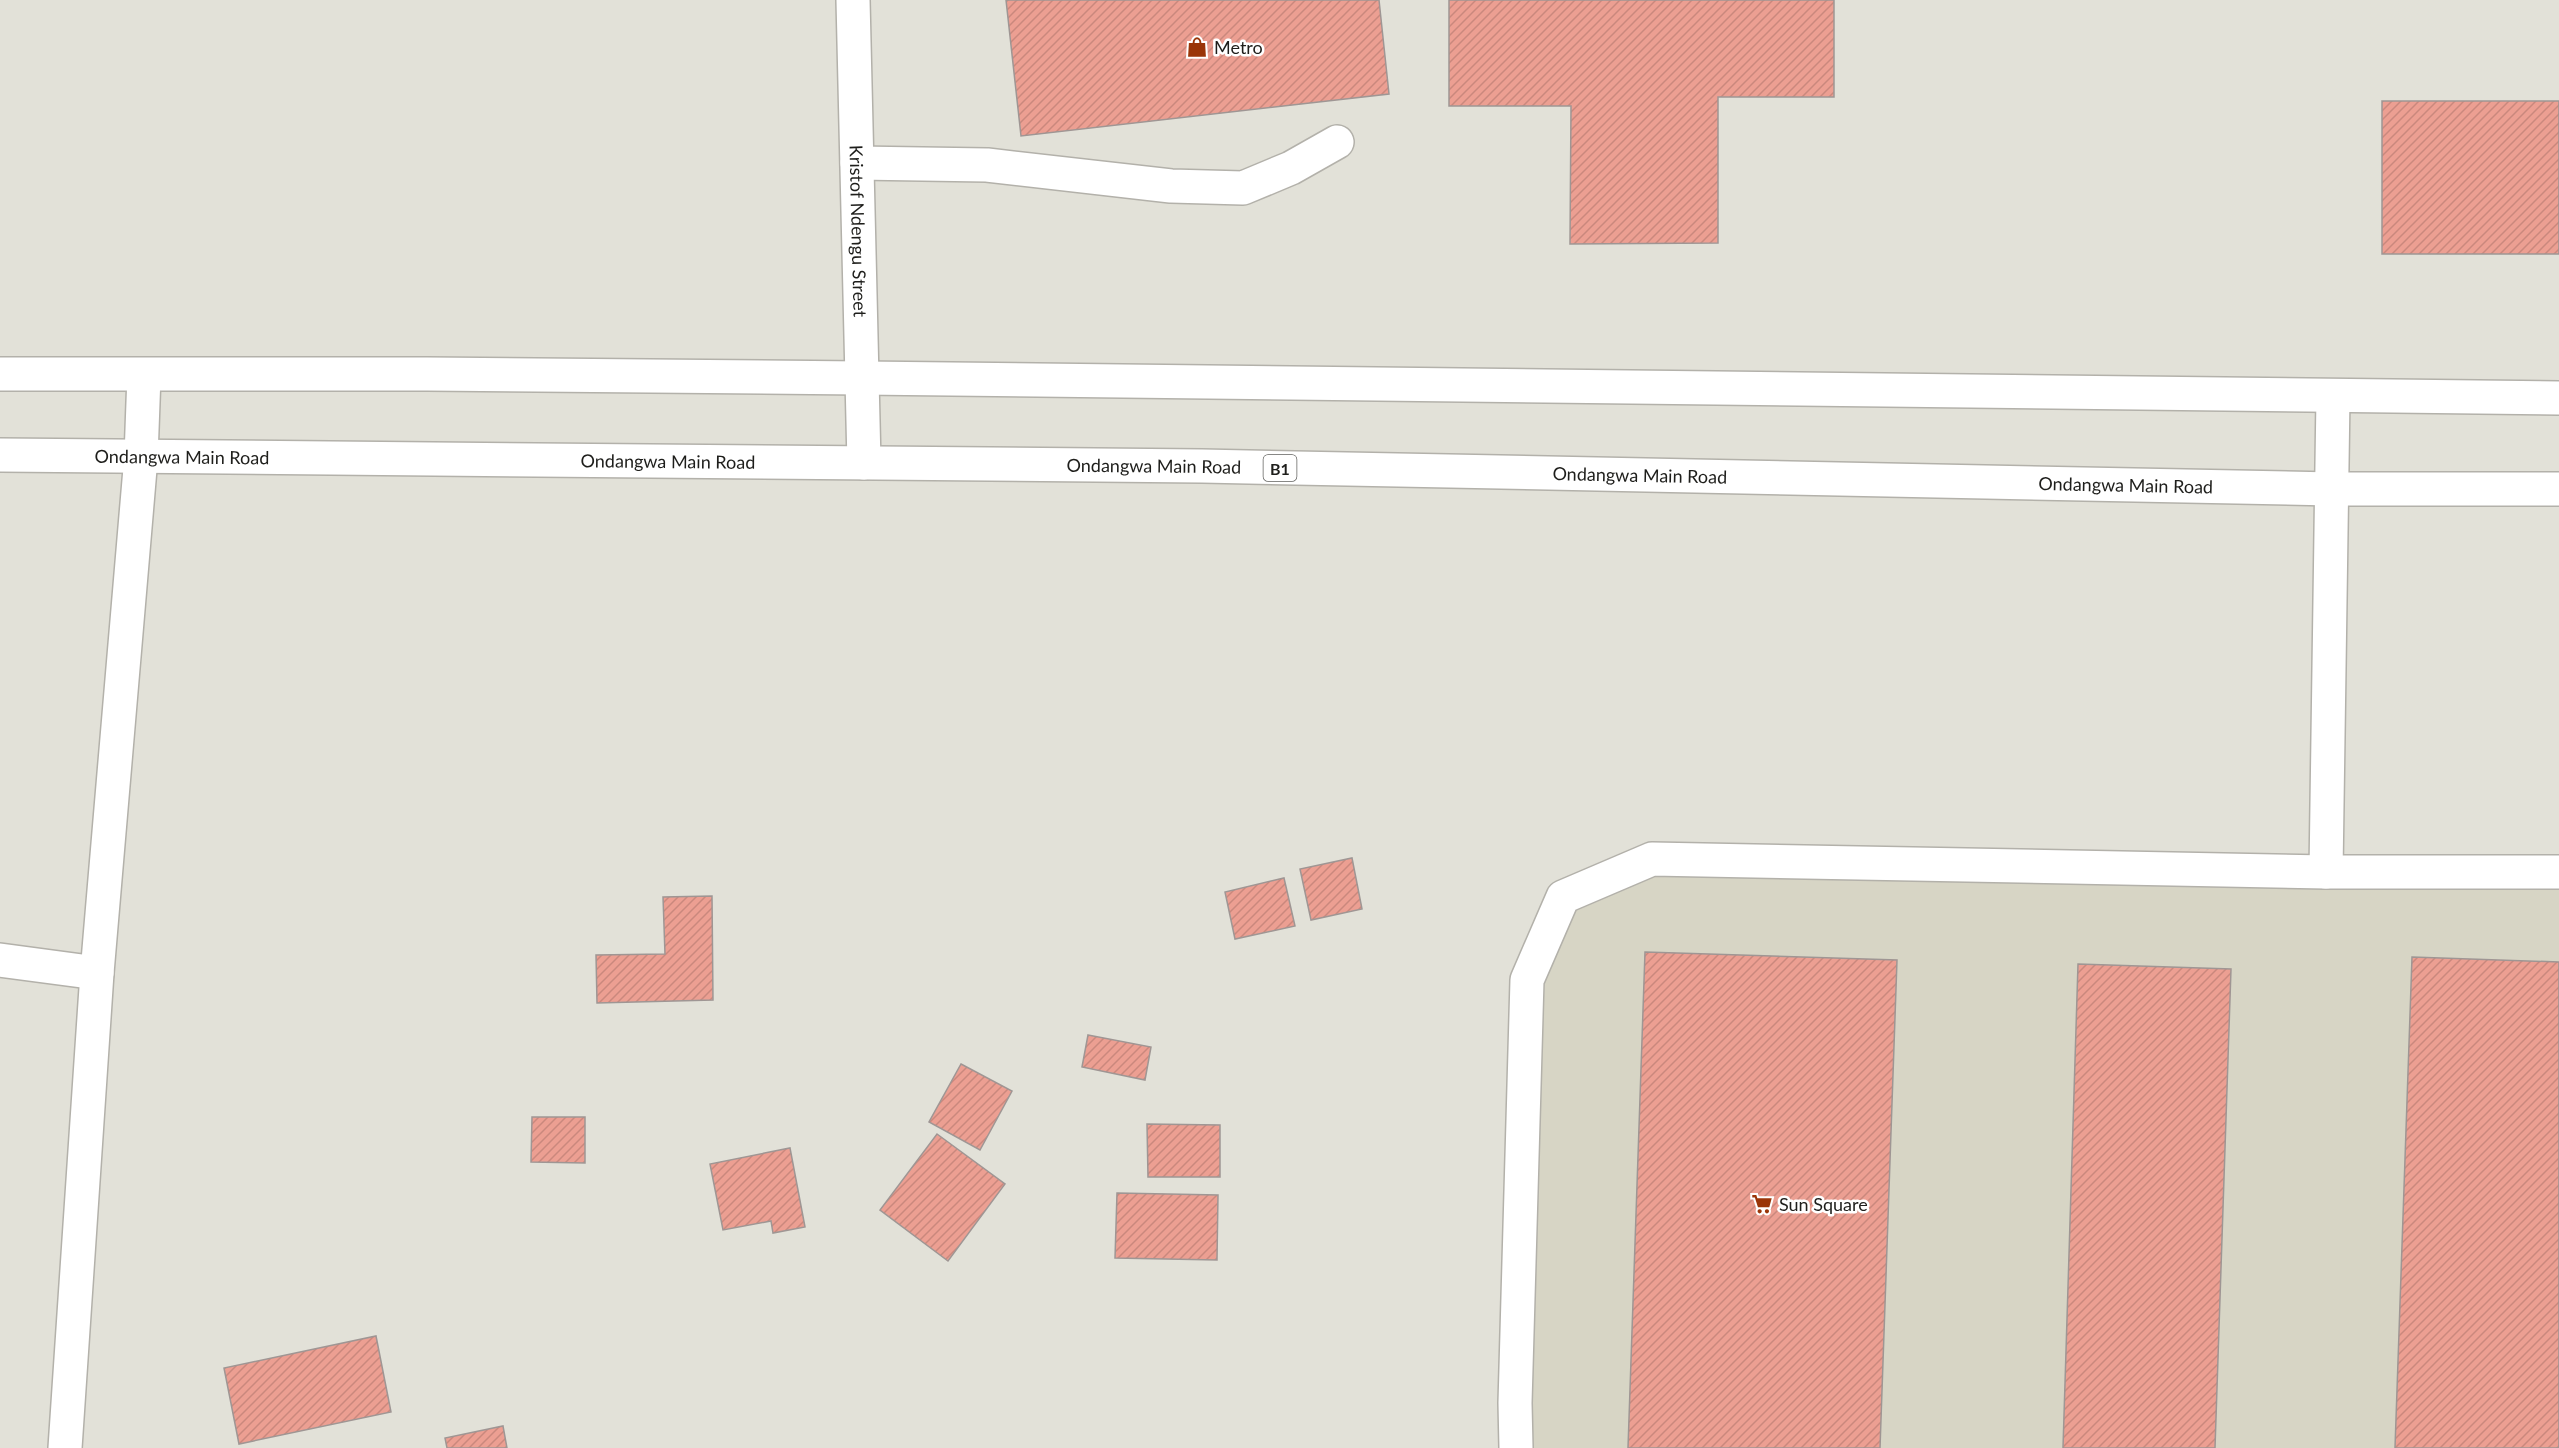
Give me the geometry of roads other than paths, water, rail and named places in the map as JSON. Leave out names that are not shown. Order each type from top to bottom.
[{"type":"main road","name":"Kristof Ndengu Street","points":[[853,0],[864,463]]},
{"type":"main road","points":[[857,163],[987,165],[1171,186],[1243,188],[1291,168],[1337,142]]},
{"type":"main road","points":[[0,374],[427,374],[862,378],[2559,398]]},
{"type":"main road","points":[[65,1448],[97,974],[141,457],[144,375]]},
{"type":"main road","points":[[2326,872],[2333,396]]},
{"type":"main road","name":"Ondangwa Main Road","points":[[0,455],[1202,466],[2333,489],[2559,489]]},
{"type":"main road","points":[[1516,1448],[1515,1403],[1527,980],[1563,897],[1652,859],[2326,872],[2559,872]]},
{"type":"main road","points":[[0,960],[97,974]]},
{"type":"place","name":"Metro","points":[[1197,47]]},
{"type":"place","name":"Sun Square","points":[[1762,1204]]}]
